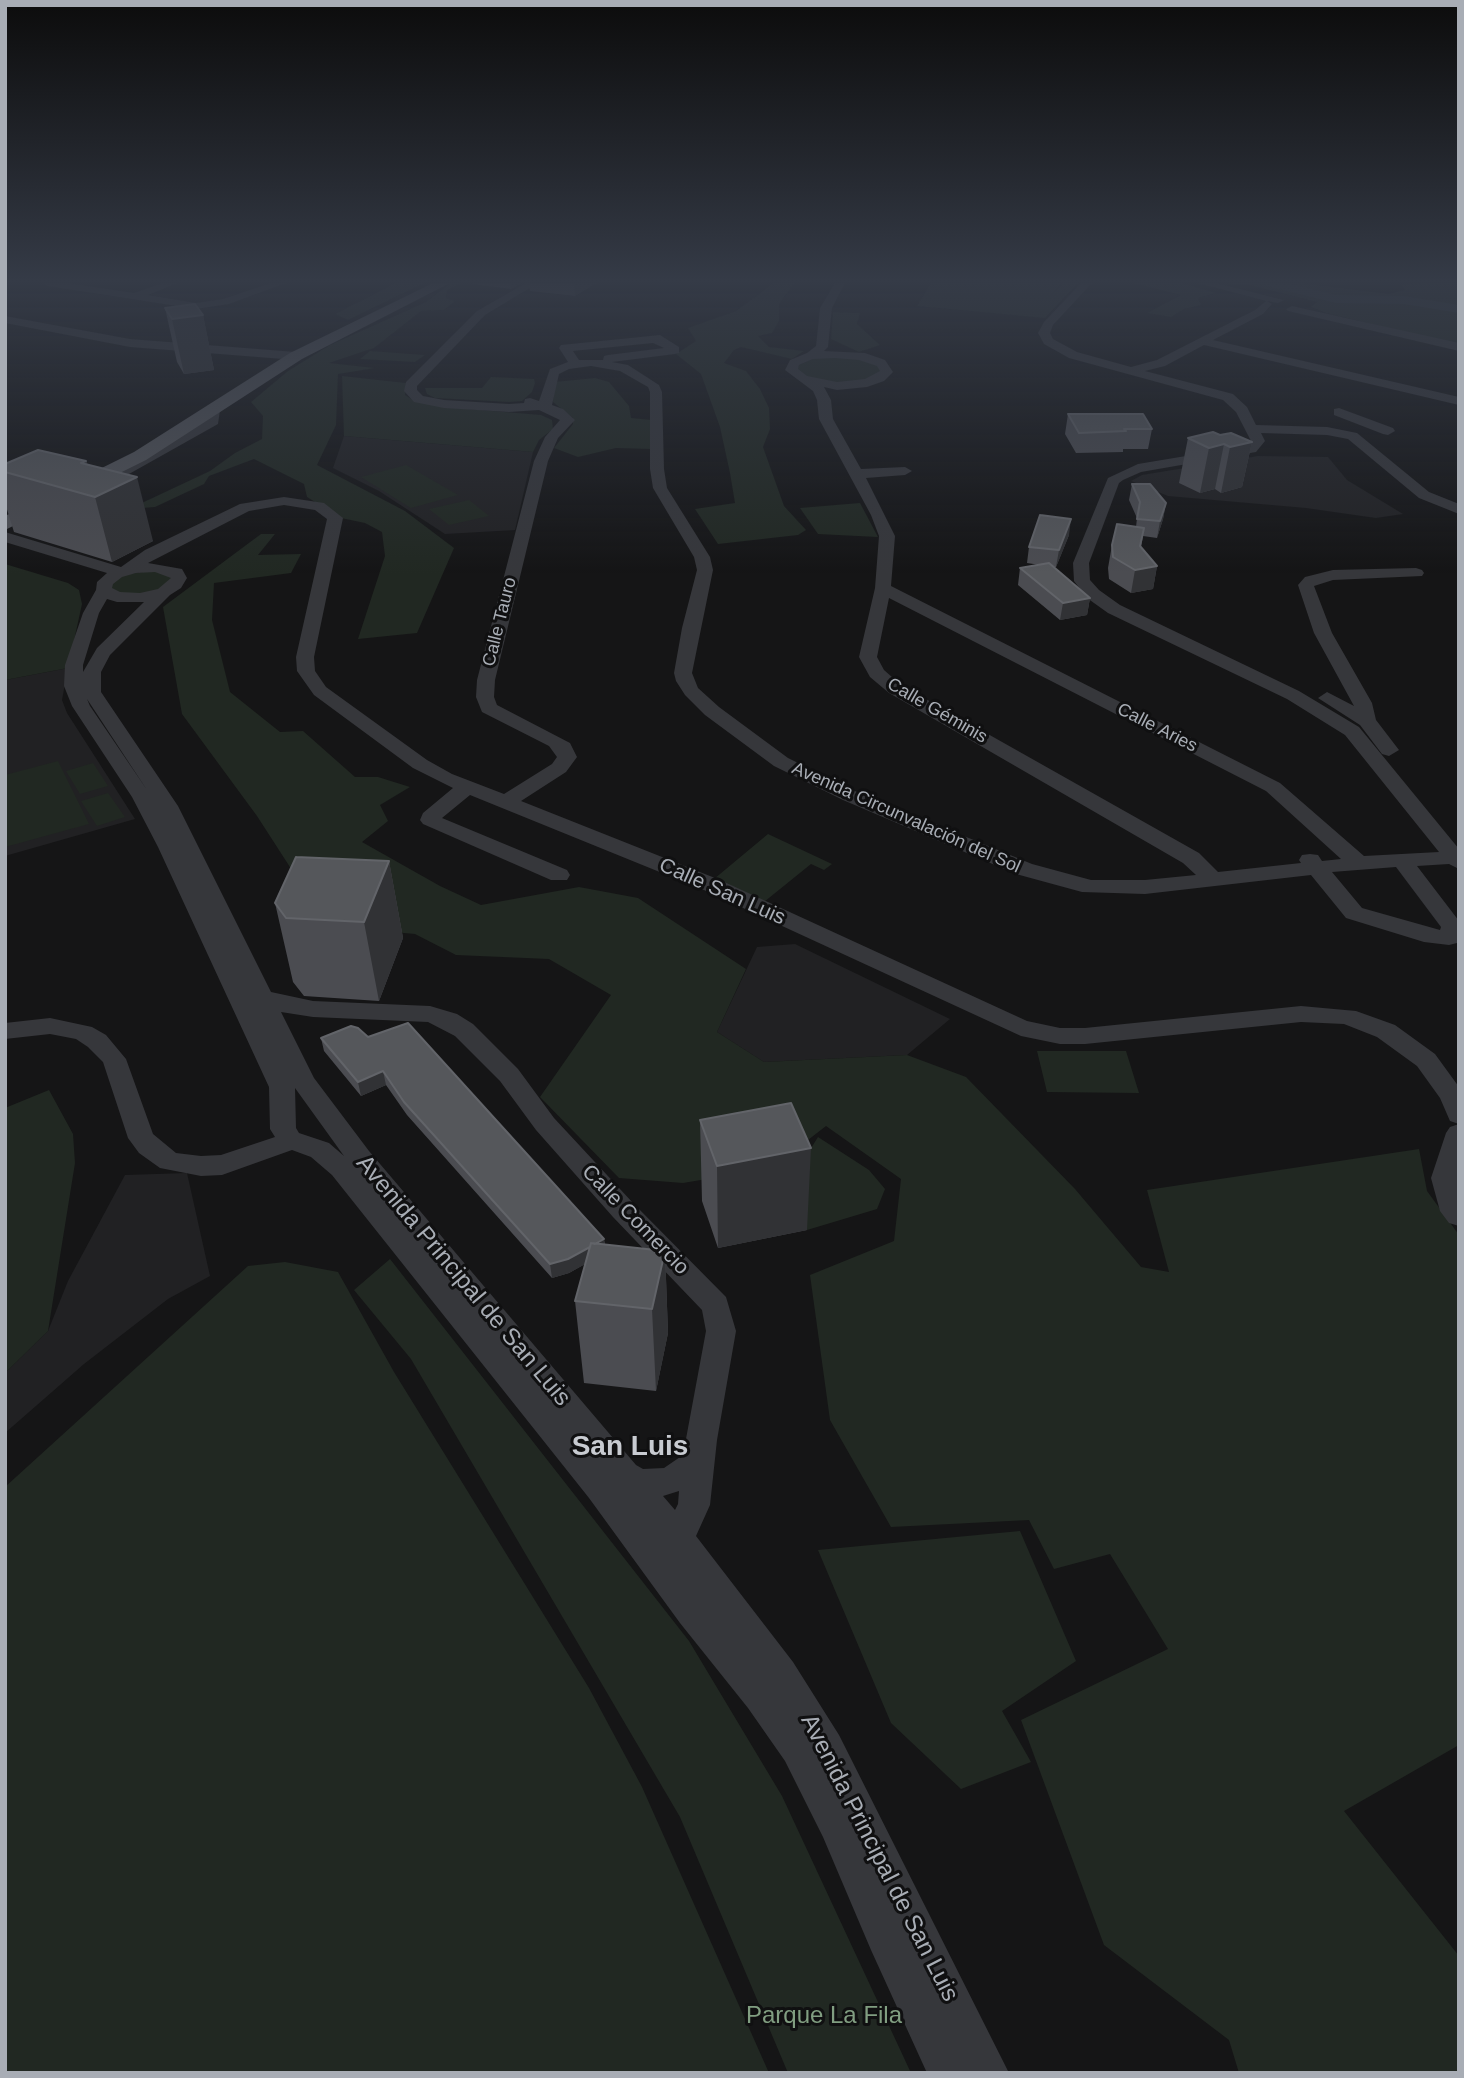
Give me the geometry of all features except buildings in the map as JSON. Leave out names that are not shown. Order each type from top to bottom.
[{"type":"main road","points":[[10,517],[126,453],[248,380]]},
{"type":"main road","points":[[10,517],[140,456],[213,410],[254,380]]},
{"type":"street","points":[[416,380],[410,391],[419,399],[444,404],[509,408],[534,404]]},
{"type":"street","name":"Avenida Circunvalación del Sol","points":[[540,380],[534,404],[548,402],[551,380]]},
{"type":"street","name":"Avenida Circunvalación del Sol","points":[[644,380],[653,385],[656,392],[657,469],[660,488],[704,563],[704,576],[683,673],[685,681],[700,701],[767,754],[798,772],[885,805]]},
{"type":"street","name":"Avenida Circunvalación del Sol","points":[[660,380],[666,388],[671,487],[716,556],[719,570],[699,673],[706,688],[739,718],[793,756],[885,805],[1024,869],[1068,883],[1100,888],[1145,887],[1207,872],[1364,856],[1441,853]]},
{"type":"street","name":"Calle Géminis","points":[[806,380],[819,389],[824,400],[825,419],[879,515],[887,536],[883,588],[873,624],[869,663],[889,685],[1109,809],[1207,872]]},
{"type":"street","points":[[824,400],[876,380]]},
{"type":"street","points":[[1175,380],[1228,397],[1238,404],[1270,445],[1258,453],[1145,472],[1125,483],[1094,565],[1095,580],[1109,595],[1139,612],[1329,707],[1367,721]]},
{"type":"street","points":[[1370,380],[1452,400],[1459,408]]},
{"type":"street","points":[[810,382],[858,385]]},
{"type":"street","name":"Calle Tauro","points":[[506,802],[559,768],[567,757],[563,747],[556,742],[489,709],[485,697],[486,680],[541,461],[552,437],[568,421],[558,412],[534,404]]},
{"type":"street","points":[[1339,412],[1388,431]]},
{"type":"street","points":[[1337,432],[1367,423]]},
{"type":"street","points":[[1259,429],[1337,432],[1360,440],[1424,495],[1459,510]]},
{"type":"street","points":[[855,474],[905,471]]},
{"type":"street","name":"Calle San Luis","points":[[115,578],[135,562],[234,511],[266,502],[304,502],[319,506],[335,518],[305,657],[306,671],[320,691],[420,764],[467,787],[712,885],[1003,1021],[1040,1033],[1085,1036],[1301,1014],[1347,1016],[1386,1031],[1426,1060],[1452,1096],[1459,1115]]},
{"type":"street","points":[[5,537],[115,578]]},
{"type":"street","points":[[115,578],[111,595],[132,598],[171,585],[181,570],[168,544]]},
{"type":"street","points":[[5,551],[115,578],[162,567],[172,570],[171,585]]},
{"type":"street","points":[[1312,863],[1354,913],[1424,935],[1454,941],[1441,853],[1367,721],[1363,703],[1339,656],[1323,633],[1306,585],[1311,580],[1334,575],[1416,573]]},
{"type":"street","points":[[115,578],[90,613],[74,665],[73,686],[81,706],[142,797],[169,847],[282,1087],[282,1125],[295,1142]]},
{"type":"street","name":"Avenida Principal de San Luis","points":[[171,585],[103,652],[92,672],[90,685],[101,708],[168,806],[303,1081],[333,1123],[678,1538],[761,1696],[797,1748],[837,1823],[949,2073]]},
{"type":"street","name":"Calle Aries","points":[[883,588],[1273,787],[1364,856]]},
{"type":"street","name":"Calle Aries","points":[[873,624],[884,617],[903,612],[939,617]]},
{"type":"street","points":[[1329,707],[1355,690]]},
{"type":"street","points":[[1329,707],[1361,740],[1441,853]]},
{"type":"street","points":[[1345,726],[1359,728],[1367,721]]},
{"type":"street","points":[[467,787],[430,817],[430,820],[559,874]]},
{"type":"street","name":"Calle Comercio","points":[[259,996],[281,1004],[313,1009],[430,1014],[448,1020],[464,1030],[509,1075],[545,1124],[623,1210],[716,1305],[721,1331],[694,1505],[678,1538]]},
{"type":"street","points":[[281,1037],[290,1026],[313,1009]]},
{"type":"street","points":[[5,1031],[50,1026],[83,1033],[97,1041],[114,1059],[141,1138],[169,1161],[201,1166],[222,1165],[295,1142],[321,1138],[333,1123]]},
{"type":"street","points":[[1459,1133],[1444,1178],[1450,1204],[1459,1216]]},
{"type":"street","name":"Avenida Principal de San Luis","points":[[295,1142],[329,1156],[341,1168],[632,1530],[719,1619],[780,1674],[826,1748],[988,2073]]},
{"type":"street","points":[[623,1474],[639,1483],[665,1482],[682,1475],[699,1461]]},
{"type":"street","points":[[632,1530],[649,1544],[660,1546],[670,1544],[678,1538]]},
{"type":"shaded area","points":[[344,436],[533,452],[515,530],[445,534],[379,491],[333,468]]},
{"type":"shaded area","points":[[1258,456],[1328,457],[1347,480],[1403,514],[1376,518],[1306,508],[1168,496],[1131,481],[1142,475]]},
{"type":"shaded area","points":[[68,668],[62,700],[67,713],[135,819],[5,856],[5,680]]},
{"type":"shaded area","points":[[795,944],[950,1019],[907,1055],[764,1062],[717,1032],[757,947]]},
{"type":"shaded area","points":[[187,1173],[210,1276],[168,1299],[84,1364],[5,1433],[5,1373],[48,1331],[68,1281],[125,1175]]},
{"type":"green space","points":[[277,380],[338,380],[336,425],[317,465],[405,511],[454,548],[417,633],[358,639],[385,556],[382,532],[365,523],[341,518],[307,497],[304,484],[254,459],[209,476],[204,484],[155,507],[129,509],[210,471],[235,453],[262,439],[263,416],[251,402]]},
{"type":"green space","points":[[342,380],[406,383],[405,395],[413,400],[456,408],[541,415],[552,420],[553,429],[539,440],[533,452],[344,436]]},
{"type":"green space","points":[[489,380],[534,380],[535,383],[532,392],[522,401],[509,402],[435,398],[427,394],[425,388],[482,388]]},
{"type":"green space","points":[[703,380],[753,380],[769,408],[770,429],[763,447],[784,506],[806,530],[798,535],[718,544],[695,509],[735,503],[720,427]]},
{"type":"green space","points":[[819,380],[865,380],[845,384]]},
{"type":"green space","points":[[554,382],[609,382],[629,406],[631,418],[651,420],[650,449],[616,448],[578,457],[554,448],[573,424],[573,418],[553,402]]},
{"type":"green space","points":[[406,465],[458,495],[411,508],[361,477]]},
{"type":"green space","points":[[469,500],[489,516],[449,525],[429,509]]},
{"type":"green space","points":[[860,503],[878,537],[818,534],[800,508]]},
{"type":"green space","points":[[261,534],[275,534],[258,555],[301,554],[291,573],[214,583],[212,620],[230,692],[280,732],[303,731],[355,777],[378,777],[410,787],[380,805],[388,821],[362,842],[440,886],[481,905],[579,887],[638,898],[746,969],[717,1032],[764,1062],[907,1055],[966,1077],[1075,1189],[1141,1267],[1169,1272],[1147,1190],[1419,1149],[1427,1191],[1459,1235],[1459,1745],[1344,1811],[1459,1956],[1459,2073],[1239,2073],[1229,2040],[1104,1945],[1021,1720],[1168,1649],[1110,1554],[1054,1569],[1029,1520],[891,1527],[830,1420],[810,1275],[894,1241],[901,1179],[826,1126],[772,1168],[683,1183],[619,1178],[540,1097],[611,995],[549,959],[456,955],[415,934],[328,926],[257,816],[182,714],[163,607]]},
{"type":"green space","points":[[5,564],[68,583],[79,590],[82,604],[68,668],[5,680]]},
{"type":"green space","points":[[167,569],[175,585],[132,599],[104,585],[112,576]]},
{"type":"green space","points":[[58,761],[89,824],[5,847],[5,775]]},
{"type":"green space","points":[[93,763],[108,786],[80,794],[66,771]]},
{"type":"green space","points":[[108,793],[125,817],[97,826],[81,801]]},
{"type":"green space","points":[[768,834],[832,864],[824,870],[811,864],[764,902],[714,879]]},
{"type":"green space","points":[[1037,1051],[1126,1051],[1139,1093],[1047,1092]]},
{"type":"green space","points":[[49,1090],[73,1134],[75,1163],[48,1331],[5,1373],[5,1108]]},
{"type":"green space","points":[[818,1137],[869,1170],[885,1189],[877,1209],[807,1230],[788,1185]]},
{"type":"green space","name":"Parque La Fila","points":[[390,1259],[689,1641],[782,1796],[911,2073],[788,2073],[680,1817],[411,1359],[354,1290]]},
{"type":"green space","points":[[285,1262],[338,1272],[394,1372],[589,1688],[642,1787],[769,2073],[5,2073],[5,1487],[248,1266]]},
{"type":"green space","points":[[1020,1531],[1076,1661],[1002,1711],[1031,1762],[961,1789],[891,1723],[818,1550]]},
{"type":"district","name":"San Luis","points":[[630,1447]]}]
